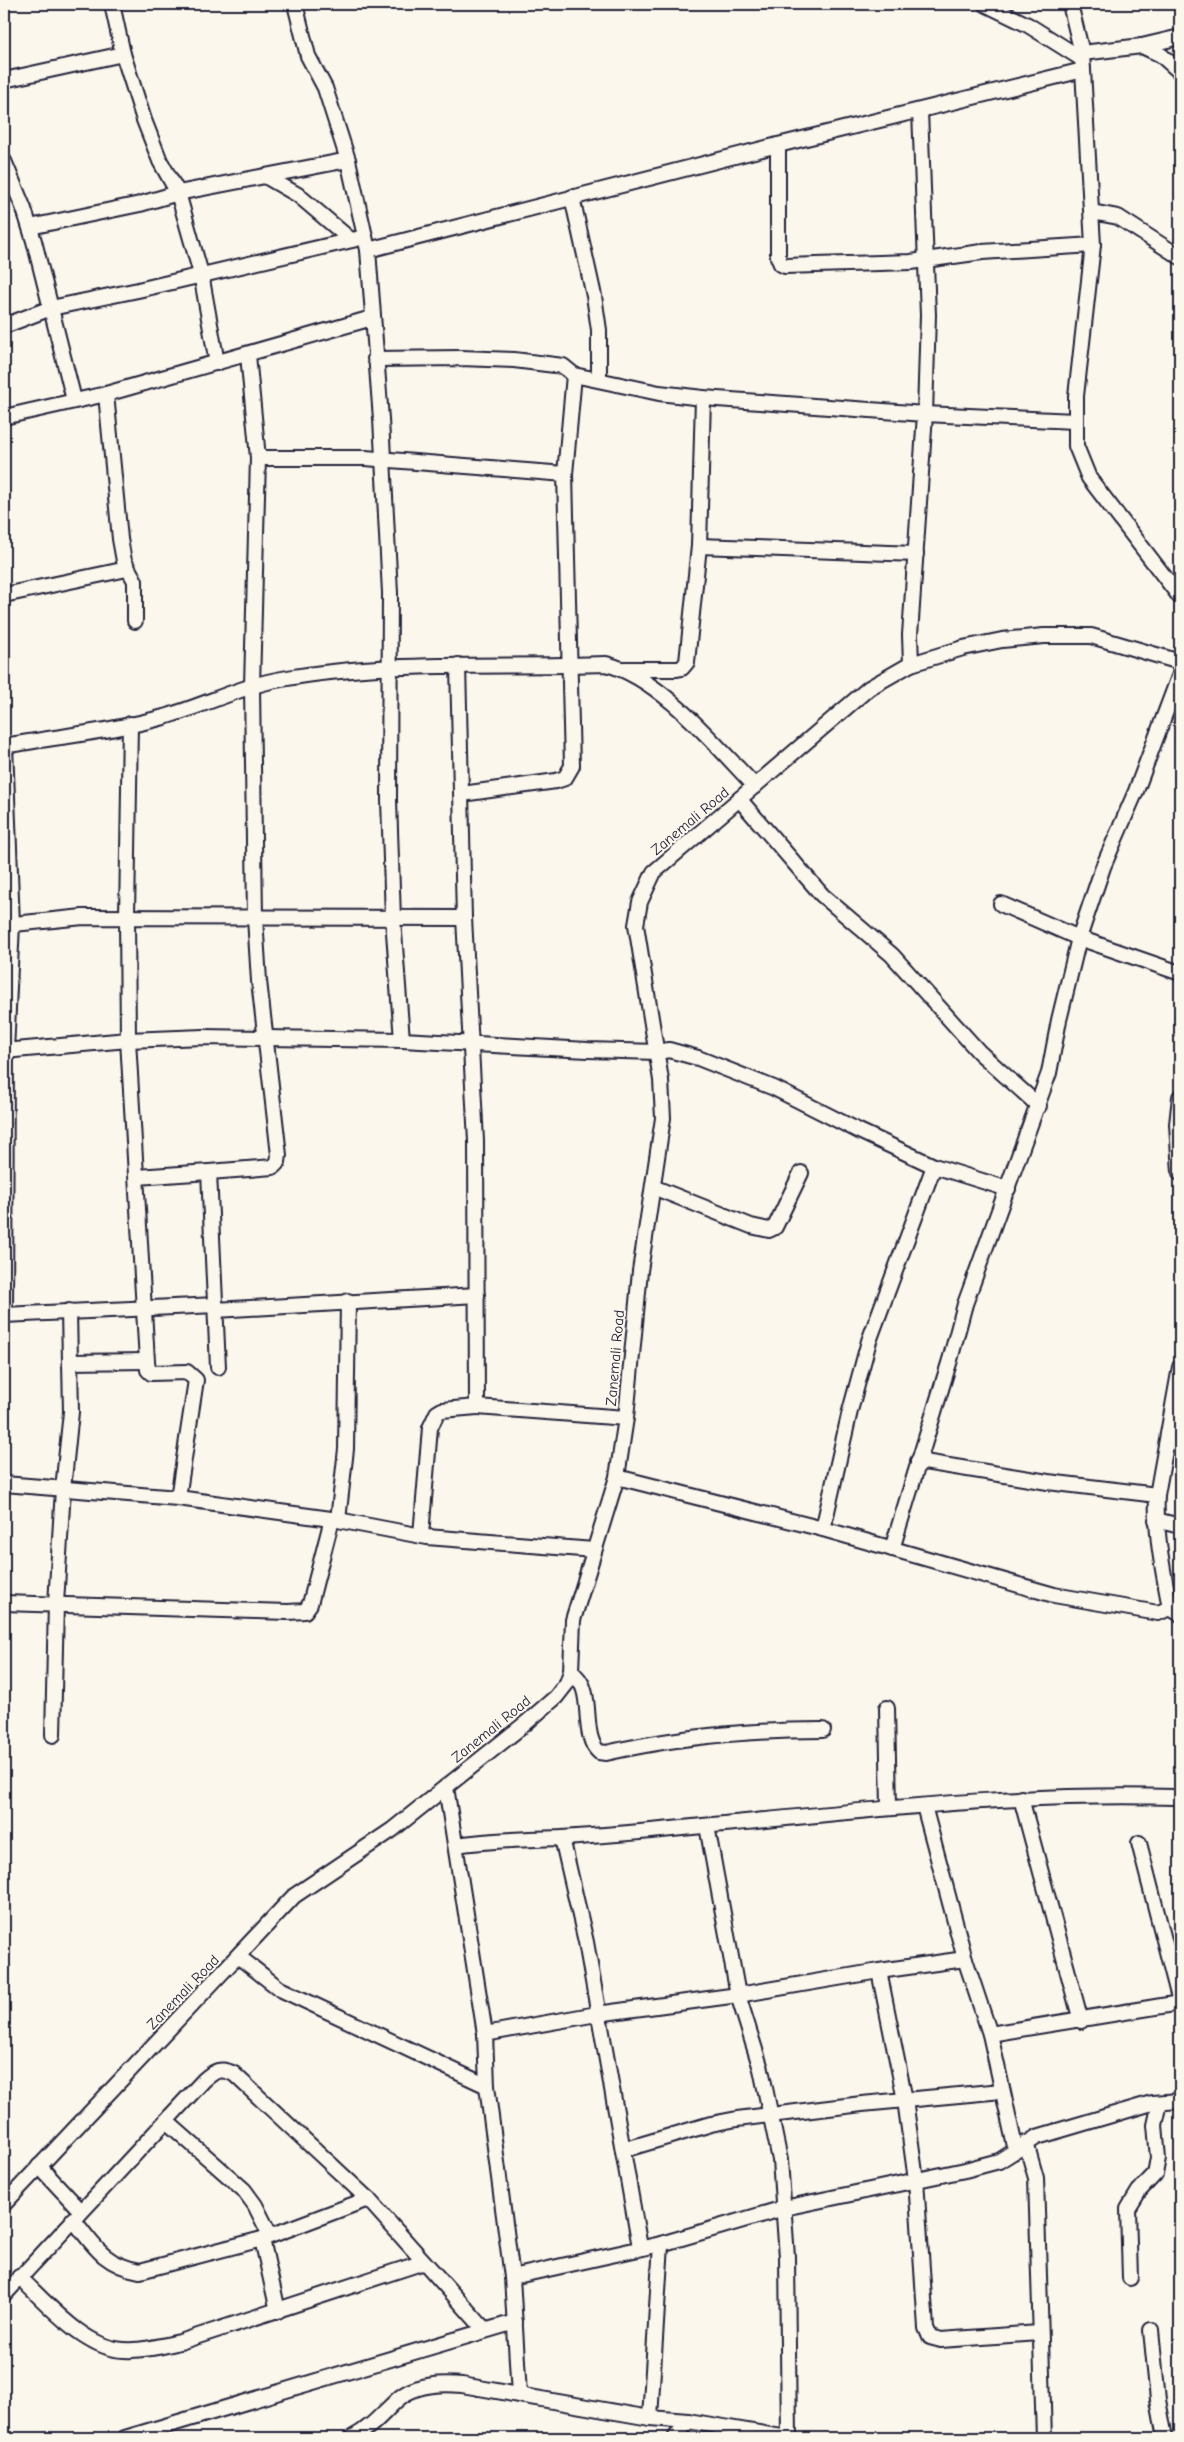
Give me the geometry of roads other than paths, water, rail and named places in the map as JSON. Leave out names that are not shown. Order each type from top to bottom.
[{"type":"street","points":[[112,4],[124,54],[156,153],[178,193],[201,274],[217,363]]},
{"type":"street","points":[[295,4],[308,56],[325,88],[348,160],[368,250],[381,419],[381,460],[390,593],[389,800],[393,919],[402,1040]]},
{"type":"street","points":[[985,4],[1028,25],[1082,61]]},
{"type":"street","points":[[1070,4],[1082,61],[1093,245],[1075,421],[1076,446],[1089,478],[1180,594]]},
{"type":"street","points":[[368,250],[778,145],[920,111],[1082,61],[1180,38]]},
{"type":"street","points":[[1142,46],[1161,56],[1180,72]]},
{"type":"street","points":[[4,80],[124,54]]},
{"type":"street","points":[[911,664],[910,635],[925,414],[926,260],[920,111]]},
{"type":"street","points":[[778,145],[778,258],[781,264],[790,267],[926,260],[982,252],[1093,245]]},
{"type":"street","points":[[30,226],[140,204],[178,193],[348,160]]},
{"type":"street","points":[[4,161],[30,226],[74,400]]},
{"type":"street","points":[[265,176],[298,196],[351,240]]},
{"type":"street","points":[[572,197],[598,321],[599,380]]},
{"type":"street","points":[[1092,212],[1118,217],[1180,257]]},
{"type":"street","points":[[4,326],[52,308],[138,290],[365,236]]},
{"type":"street","points":[[4,417],[106,394],[248,355],[372,318]]},
{"type":"street","points":[[137,1177],[273,1167],[278,1162],[255,918],[252,686],[258,458],[248,355]]},
{"type":"street","points":[[375,359],[461,358],[514,360],[563,366],[574,375],[659,393],[703,398],[925,414],[1075,421]]},
{"type":"street","points":[[462,794],[556,781],[565,778],[572,766],[568,666],[565,474],[574,375]]},
{"type":"street","points":[[106,394],[120,539],[127,569],[135,581],[135,621]]},
{"type":"street","points":[[624,669],[677,669],[685,666],[688,657],[699,546],[703,398]]},
{"type":"street","points":[[258,458],[381,460],[565,474]]},
{"type":"street","points":[[699,546],[916,554]]},
{"type":"street","points":[[4,595],[127,569]]},
{"type":"street","name":"Zanemali Road","points":[[4,2204],[239,1957],[273,1917],[294,1896],[392,1830],[556,1697],[567,1683],[571,1671],[573,1620],[617,1477],[626,1418],[640,1271],[662,1118],[661,1080],[636,925],[640,902],[654,872],[869,688],[911,664],[963,648],[1002,640],[1044,636],[1092,636],[1180,662]]},
{"type":"street","points":[[477,1295],[216,1308],[69,1311],[4,1315],[5,1051],[8,924],[5,746],[130,724],[190,710],[252,686],[282,679],[390,668],[458,665],[568,666],[606,664],[624,669],[656,687],[755,786]]},
{"type":"street","points":[[458,665],[464,918],[476,1141],[477,1407]]},
{"type":"street","points":[[892,1549],[968,1296],[1049,1073],[1059,1020],[1079,938],[1103,868],[1136,791],[1180,674]]},
{"type":"street","points":[[130,724],[127,917],[128,1040],[147,1361],[148,1370],[151,1373],[187,1372],[196,1380],[178,1498]]},
{"type":"street","points":[[740,800],[822,895],[892,955],[979,1052],[1038,1106]]},
{"type":"street","points":[[1001,904],[1079,938],[1180,973]]},
{"type":"street","points":[[8,924],[82,917],[464,918]]},
{"type":"street","points":[[5,1051],[128,1040],[265,1038],[402,1040],[657,1052],[669,1050],[683,1052],[774,1088],[934,1166],[1008,1189]]},
{"type":"street","points":[[1180,1097],[1180,1173]]},
{"type":"street","points":[[823,1529],[868,1341],[934,1166]]},
{"type":"street","points":[[209,1172],[218,1367]]},
{"type":"street","points":[[653,1187],[751,1226],[769,1230],[775,1228],[801,1173]]},
{"type":"street","points":[[4,1603],[305,1611],[310,1604],[335,1520],[346,1449],[348,1301]]},
{"type":"street","points":[[53,1735],[56,1604],[63,1488],[71,1412],[69,1311]]},
{"type":"street","points":[[70,1362],[147,1361]]},
{"type":"street","points":[[617,1477],[823,1529],[1054,1595],[1158,1613],[1175,1611],[1156,1537],[1156,1520],[1157,1495],[1180,1366]]},
{"type":"street","points":[[421,1535],[430,1428],[433,1419],[442,1410],[477,1407],[626,1418]]},
{"type":"street","points":[[918,1461],[1048,1482],[1157,1495]]},
{"type":"street","points":[[4,1484],[178,1498],[335,1520],[421,1535],[594,1550]]},
{"type":"street","points":[[1156,1520],[1180,1526]]},
{"type":"street","points":[[571,1671],[581,1681],[585,1691],[591,1738],[599,1752],[606,1753],[720,1736],[793,1730],[823,1730]]},
{"type":"street","points":[[887,1708],[889,1808]]},
{"type":"street","points":[[446,1787],[485,2034],[486,2086],[512,2277],[519,2395]]},
{"type":"street","points":[[456,1845],[513,1838],[562,1838],[1021,1798],[1174,1797]]},
{"type":"street","points":[[1021,1798],[1081,2021]]},
{"type":"street","points":[[924,1806],[965,1959],[990,2034],[1002,2092],[1021,2147],[1036,2178],[1039,2333],[1044,2438]]},
{"type":"street","points":[[352,2438],[376,2424],[397,2400],[409,2392],[428,2386],[462,2385],[650,2418],[688,2421],[788,2438],[787,2257],[780,2160],[772,2114],[761,2069],[738,1995],[707,1826]]},
{"type":"street","points":[[562,1838],[583,1923],[640,2247]]},
{"type":"street","points":[[990,2034],[1081,2021],[1180,2003],[1139,1843]]},
{"type":"street","points":[[239,1957],[280,1989],[486,2086]]},
{"type":"street","points":[[485,2034],[598,2014],[738,1995],[879,1970],[965,1959]]},
{"type":"street","points":[[879,1970],[905,2100],[916,2180],[926,2328],[930,2338],[941,2340],[1039,2333]]},
{"type":"street","points":[[4,2295],[211,2074],[218,2070],[226,2070],[234,2074],[368,2199],[485,2330]]},
{"type":"street","points":[[623,2150],[710,2124],[772,2114],[1002,2092]]},
{"type":"street","points":[[512,2277],[640,2247],[661,2244],[784,2208],[999,2161],[1038,2137],[1160,2103],[1180,2101]]},
{"type":"street","points":[[1130,2278],[1128,2209],[1155,2174],[1158,2158],[1156,2125],[1160,2103]]},
{"type":"street","points":[[166,2121],[244,2190],[255,2205],[266,2237],[278,2311]]},
{"type":"street","points":[[39,2166],[77,2215],[100,2254],[123,2268],[140,2271],[266,2237],[368,2199]]},
{"type":"street","points":[[650,2418],[661,2244]]},
{"type":"street","points":[[19,2277],[72,2326],[94,2342],[122,2350],[141,2350],[180,2342],[424,2262]]},
{"type":"street","points":[[125,2438],[514,2322]]},
{"type":"street","points":[[1151,2330],[1158,2400],[1165,2438]]},
{"type":"street","points":[[675,2438],[688,2421]]}]
